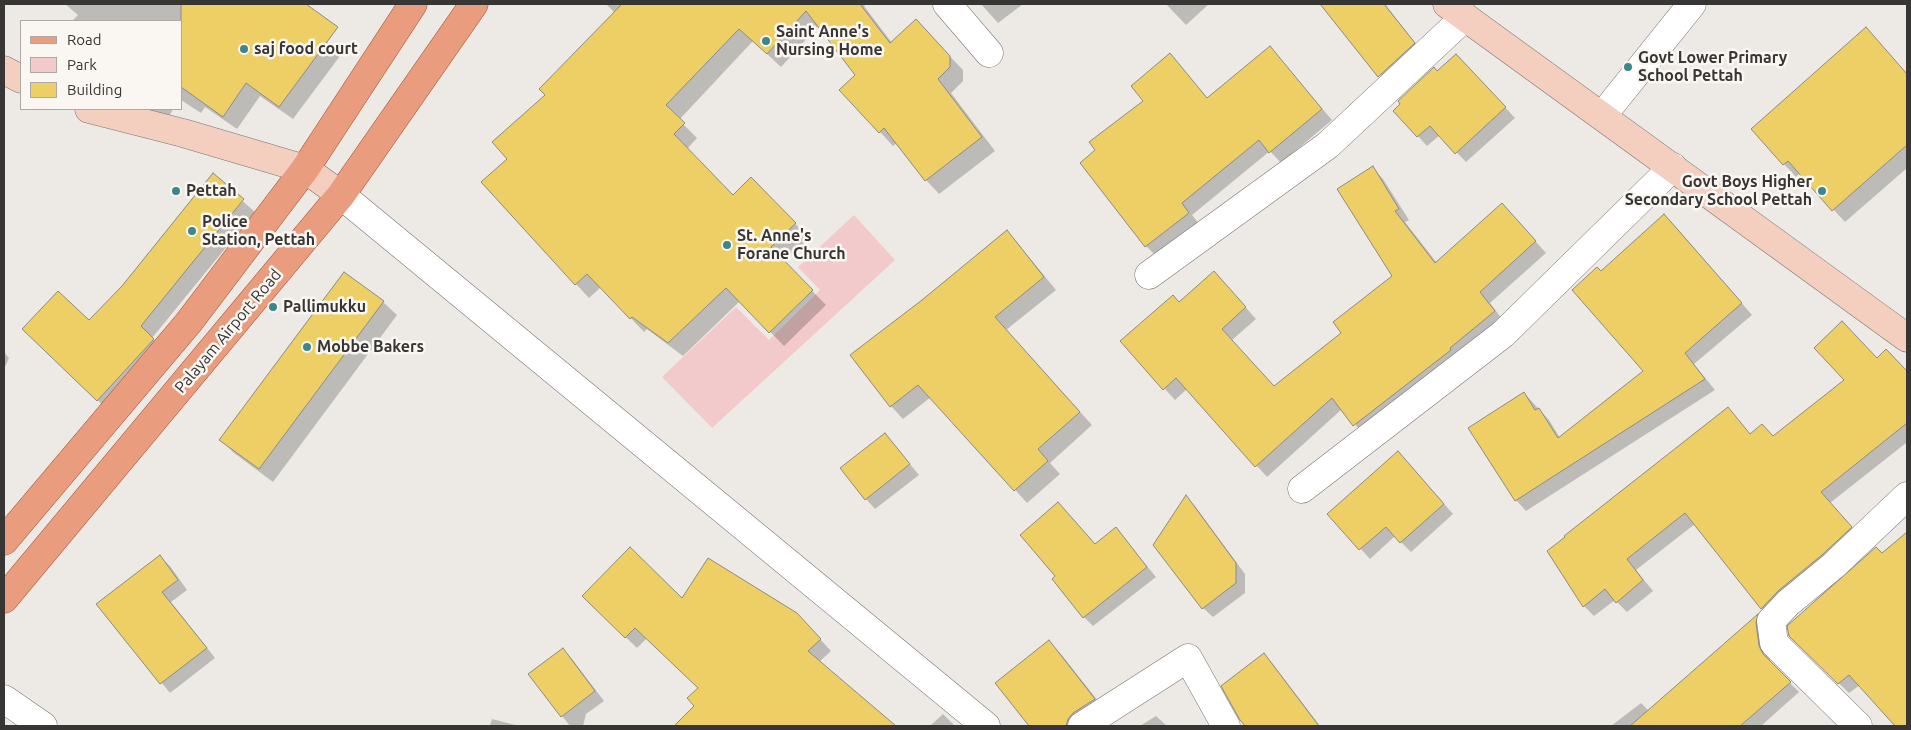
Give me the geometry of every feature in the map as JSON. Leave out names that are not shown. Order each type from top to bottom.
[{"type":"main road","points":[[4,541],[189,322],[305,169],[413,4]]},
{"type":"main road","name":"Palayam Airport Road","points":[[4,599],[341,195],[474,4]]},
{"type":"street","points":[[947,4],[988,53]]},
{"type":"street","points":[[1602,116],[1692,4]]},
{"type":"street","points":[[1149,275],[1328,145],[1456,10],[1907,338]]},
{"type":"street","points":[[4,70],[20,78]]},
{"type":"street","points":[[93,110],[305,169],[341,195],[986,726]]},
{"type":"street","points":[[1302,489],[1503,334],[1673,167]]},
{"type":"street","points":[[1858,726],[1774,643],[1770,621],[1788,603],[1833,566],[1907,496]]},
{"type":"street","points":[[1082,726],[1188,658],[1226,726]]},
{"type":"street","points":[[4,699],[43,726]]},
{"type":"green space","points":[[854,215],[895,260],[712,428],[662,377],[736,307],[769,340],[820,290],[798,267]]},
{"type":"building","points":[[181,4],[306,4],[338,27],[279,107],[246,83],[223,117],[182,88]]},
{"type":"building","points":[[622,4],[860,4],[890,43],[916,19],[950,56],[950,67],[938,79],[982,137],[925,181],[884,128],[879,133],[839,90],[855,75],[806,11],[767,54],[739,29],[666,105],[685,123],[674,134],[733,195],[751,177],[796,223],[771,247],[813,290],[769,333],[726,288],[668,343],[632,317],[630,319],[587,274],[575,285],[481,182],[507,159],[492,142],[545,95],[539,89]]},
{"type":"building","points":[[1320,4],[1384,4],[1415,43],[1378,77]]},
{"type":"building","points":[[1866,27],[1907,74],[1907,145],[1832,211],[1788,161],[1783,165],[1751,129]]},
{"type":"building","points":[[1270,46],[1322,109],[1269,153],[1259,140],[1182,203],[1189,213],[1145,247],[1080,163],[1095,150],[1089,142],[1143,101],[1131,86],[1170,53],[1207,98]]},
{"type":"building","points":[[1456,54],[1506,107],[1455,154],[1430,126],[1417,137],[1393,111],[1400,104],[1398,101],[1434,67],[1437,71]]},
{"type":"building","points":[[1373,166],[1399,209],[1395,211],[1435,263],[1502,203],[1536,241],[1480,292],[1495,311],[1450,348],[1451,350],[1353,426],[1332,398],[1255,467],[1176,378],[1163,390],[1120,341],[1173,295],[1179,302],[1214,271],[1246,307],[1222,329],[1274,386],[1341,333],[1333,322],[1392,276],[1337,189]]},
{"type":"building","points":[[213,173],[244,199],[141,326],[154,339],[97,401],[22,329],[58,291],[89,320],[122,286]]},
{"type":"building","points":[[1664,214],[1742,303],[1685,353],[1705,379],[1515,501],[1468,428],[1524,392],[1535,410],[1539,408],[1558,438],[1643,371],[1572,290],[1597,267],[1601,271]]},
{"type":"building","points":[[1007,230],[1044,277],[995,317],[1080,412],[1038,449],[1048,461],[1014,491],[918,385],[890,407],[850,355],[922,300]]},
{"type":"building","points":[[344,272],[384,301],[259,469],[219,440]]},
{"type":"building","points":[[1842,321],[1877,358],[1886,349],[1907,371],[1907,423],[1821,492],[1852,527],[1778,591],[1761,609],[1685,513],[1627,559],[1643,580],[1616,603],[1605,589],[1583,607],[1547,551],[1728,407],[1750,434],[1762,424],[1773,436],[1844,380],[1814,348]]},
{"type":"building","points":[[885,433],[910,464],[865,500],[840,468]]},
{"type":"building","points":[[1398,451],[1444,504],[1400,543],[1386,527],[1359,550],[1327,514]]},
{"type":"building","points":[[1186,495],[1236,563],[1236,583],[1202,609],[1153,545]]},
{"type":"building","points":[[1058,502],[1095,544],[1116,527],[1147,567],[1083,618],[1052,579],[1055,576],[1020,535]]},
{"type":"building","points":[[1907,532],[1907,726],[1895,726],[1849,675],[1838,684],[1789,636],[1787,626],[1876,547],[1882,553]]},
{"type":"building","points":[[630,547],[682,598],[708,558],[797,613],[821,639],[808,651],[896,726],[674,726],[694,706],[687,698],[698,688],[635,628],[625,638],[582,596]]},
{"type":"building","points":[[160,555],[178,580],[162,592],[207,648],[160,684],[96,604]]},
{"type":"building","points":[[1758,614],[1756,623],[1759,646],[1763,654],[1791,682],[1740,726],[1630,726]]},
{"type":"building","points":[[1049,640],[1095,699],[1073,713],[1068,719],[1066,726],[1029,726],[995,683]]},
{"type":"building","points":[[563,648],[595,691],[561,717],[528,674]]},
{"type":"building","points":[[1264,653],[1319,726],[1245,726],[1240,720],[1221,686]]},
{"type":"place","name":"Saint Anne's Nursing Home","points":[[766,41]]},
{"type":"place","name":"saj food court","points":[[244,49]]},
{"type":"place","name":"Govt Lower Primary School Pettah","points":[[1628,67]]},
{"type":"place","name":"Pettah","points":[[176,191]]},
{"type":"place","name":"Govt Boys Higher Secondary School Pettah","points":[[1822,191]]},
{"type":"place","name":"Police Station, Pettah","points":[[192,231]]},
{"type":"place","name":"St. Anne's Forane Church","points":[[727,245]]},
{"type":"place","name":"Pallimukku","points":[[273,307]]},
{"type":"place","name":"Mobbe Bakers","points":[[307,347]]}]
